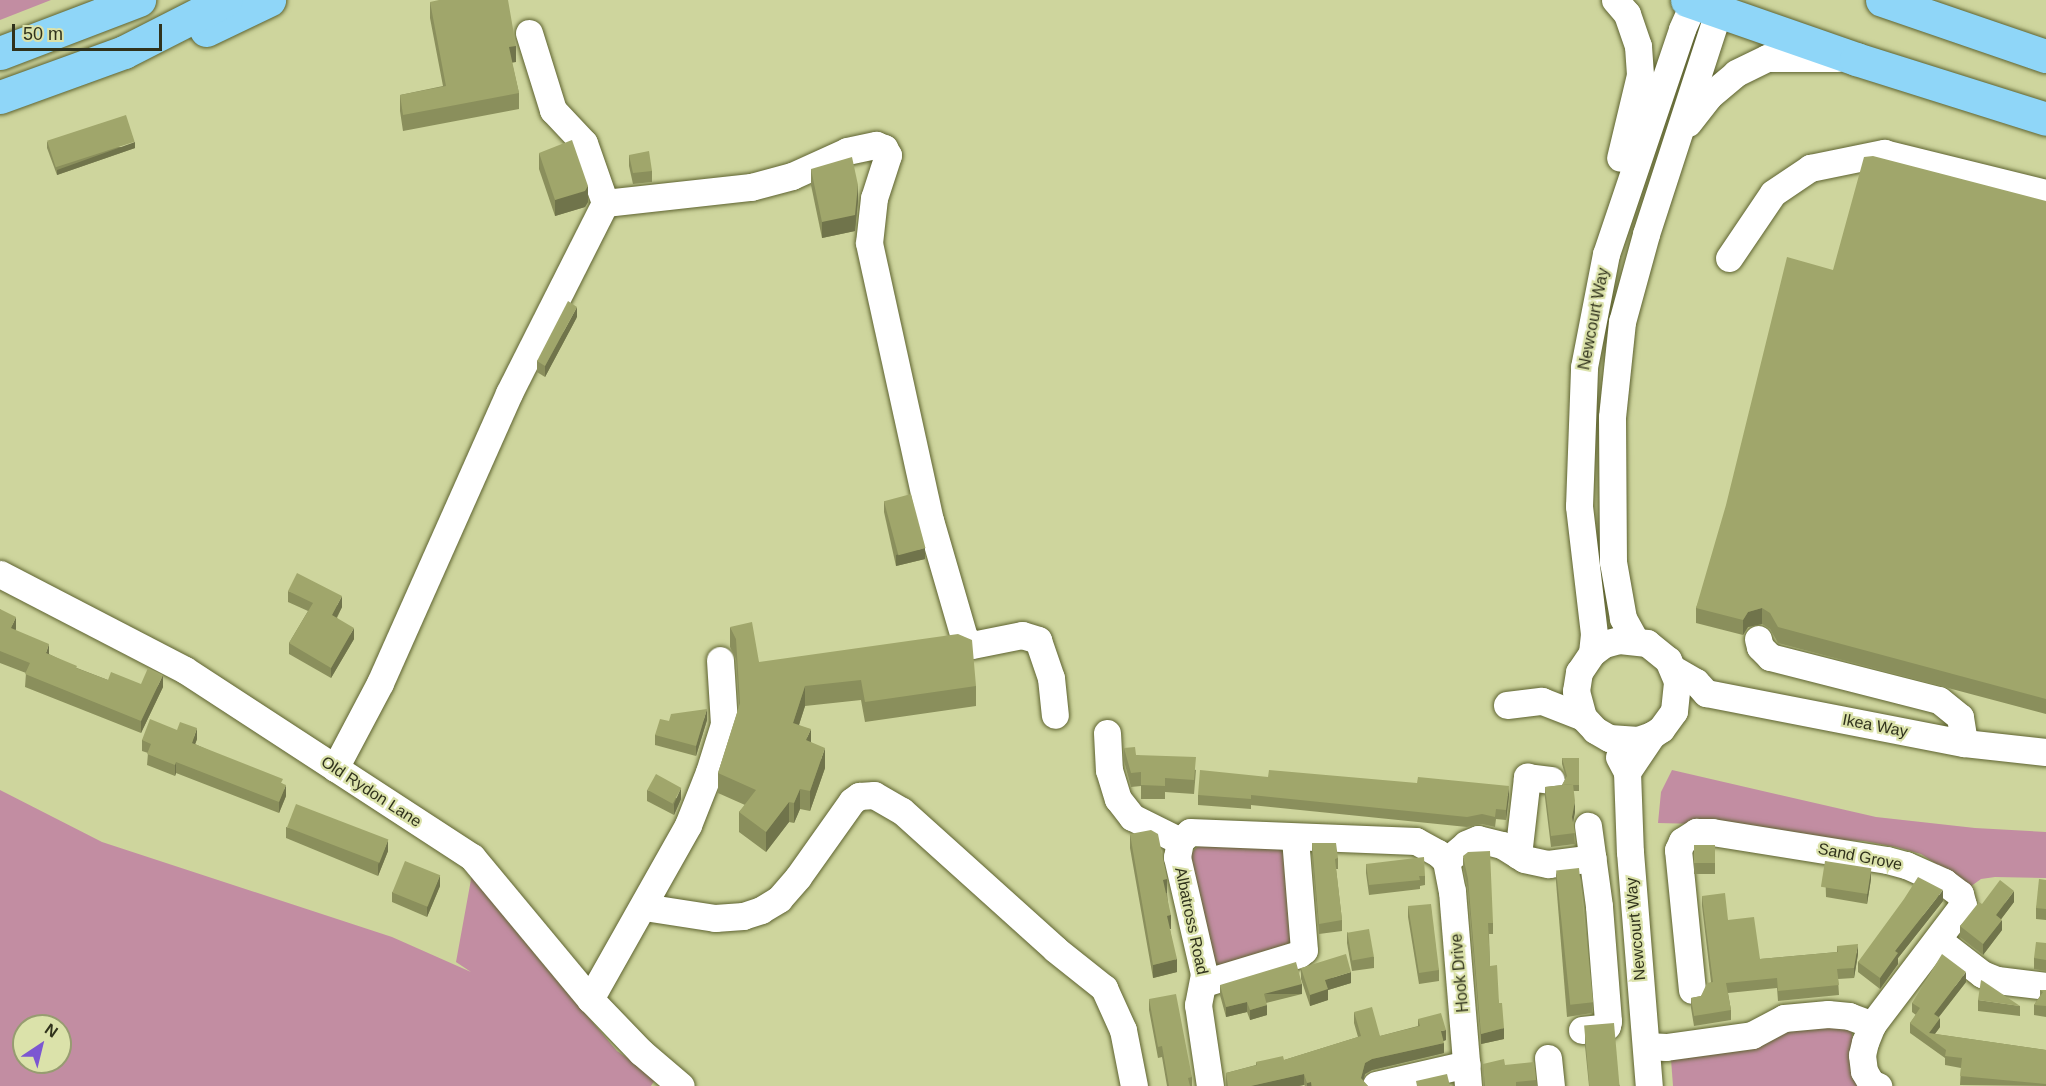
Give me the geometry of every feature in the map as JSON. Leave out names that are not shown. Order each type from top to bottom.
[{"type":"main road","points":[[0,53],[139,0]]},
{"type":"main road","points":[[124,52],[226,0]]},
{"type":"main road","points":[[0,97],[124,52],[215,28],[269,0]]},
{"type":"main road","points":[[1882,0],[2046,56]]},
{"type":"main road","points":[[1701,3],[1856,59],[2046,118]]},
{"type":"street","points":[[1606,254],[1616,175],[1640,75],[1638,46],[1627,14],[1615,0]]},
{"type":"street","name":"Newcourt Way","points":[[1592,653],[1594,634],[1579,507],[1584,367],[1606,254],[1653,112],[1701,3]]},
{"type":"street","name":"Newcourt Way","points":[[1635,640],[1623,618],[1613,562],[1612,417],[1622,322],[1676,140],[1701,3]]},
{"type":"street","points":[[335,768],[380,683],[509,393],[605,203],[584,143],[553,110],[529,33]]},
{"type":"street","points":[[1676,140],[1709,96],[1736,73],[1767,58],[1856,59]]},
{"type":"street","points":[[605,203],[751,187],[792,176],[847,151],[876,145],[884,148],[888,155],[874,198],[869,243],[930,520],[964,637],[972,645],[1022,635],[1038,640],[1052,678],[1055,715]]},
{"type":"street","points":[[1729,258],[1773,194],[1810,168],[1884,153],[2046,193]]},
{"type":"street","name":"Old Rydon Lane","points":[[0,574],[186,670],[472,857],[590,999],[641,1052],[681,1086]]},
{"type":"street","points":[[1758,639],[1760,647],[1770,657],[1939,700],[1960,717],[1964,743]]},
{"type":"street","points":[[1619,640],[1635,640],[1659,650],[1675,670],[1678,691],[1674,711],[1661,729],[1652,735],[1631,741],[1609,738],[1595,730],[1583,717],[1577,700],[1576,682],[1592,653],[1604,644],[1619,640]]},
{"type":"street","points":[[590,999],[644,907],[688,825],[724,724],[720,660]]},
{"type":"street","name":"Ikea Way","points":[[1675,670],[1696,682],[1706,693],[1964,743],[2046,752]]},
{"type":"street","points":[[1507,705],[1542,701],[1576,682]]},
{"type":"street","points":[[1674,711],[1690,706],[1706,693]]},
{"type":"street","points":[[1542,701],[1583,717]]},
{"type":"street","points":[[1107,733],[1109,770],[1118,799],[1132,817],[1185,836],[1416,841],[1433,850],[1446,861],[1466,844],[1478,839],[1492,842],[1524,859],[1548,864],[1593,858]]},
{"type":"street","points":[[1627,772],[1652,735]]},
{"type":"street","name":"Newcourt Way","points":[[1609,738],[1627,772],[1630,852],[1649,1086]]},
{"type":"street","points":[[1518,855],[1527,777],[1551,780]]},
{"type":"street","points":[[644,907],[715,918],[743,916],[761,910],[779,899],[792,884],[852,801],[859,796],[874,795],[902,811],[1055,949],[1104,988],[1123,1030],[1134,1086]]},
{"type":"street","points":[[1582,1030],[1607,1026],[1608,1021],[1588,826]]},
{"type":"street","name":"Sand Grove","points":[[1692,990],[1679,847],[1686,836],[1696,832],[1712,832],[1906,865],[1944,882],[1963,899],[1964,905],[1872,1025],[1862,1056],[1870,1083],[1878,1086]]},
{"type":"street","name":"Albatross Road","points":[[1185,836],[1177,849],[1178,863],[1204,983],[1198,1005],[1210,1086]]},
{"type":"street","points":[[1204,983],[1299,954],[1304,950],[1295,838]]},
{"type":"street","name":"Hook Drive","points":[[1446,861],[1452,891],[1468,1075]]},
{"type":"street","points":[[1938,940],[1982,974],[1997,980],[2046,986]]},
{"type":"street","points":[[1646,1046],[1666,1047],[1752,1035],[1784,1018],[1828,1014],[1850,1016],[1872,1025]]},
{"type":"street","points":[[1548,1058],[1551,1086]]},
{"type":"street","points":[[1376,1085],[1468,1075]]},
{"type":"shaded area","points":[[0,0],[51,0],[0,20]]},
{"type":"shaded area","points":[[1672,770],[1876,817],[1975,828],[2046,832],[2046,878],[1995,877],[1981,879],[1967,889],[1958,878],[1921,854],[1896,847],[1864,841],[1790,837],[1697,824],[1658,823],[1661,792]]},
{"type":"shaded area","points":[[0,790],[102,842],[392,937],[471,972],[456,962],[472,874],[538,958],[617,1051],[656,1078],[651,1086],[0,1086]]},
{"type":"shaded area","points":[[1206,839],[1291,846],[1299,943],[1216,966],[1189,855]]},
{"type":"shaded area","points":[[1805,1023],[1851,1029],[1862,1086],[1673,1086],[1671,1059]]},
{"type":"building","points":[[508,0],[516,46],[509,47],[519,93],[403,115],[400,95],[446,86],[430,2]]},
{"type":"building","points":[[126,115],[135,142],[56,167],[47,141]]},
{"type":"building","points":[[572,140],[588,186],[585,191],[555,200],[539,153]]},
{"type":"building","points":[[649,151],[652,171],[633,173],[629,155]]},
{"type":"building","points":[[1873,156],[2046,201],[2046,699],[1778,627],[1770,613],[1762,608],[1748,612],[1743,620],[1696,608],[1726,505],[1787,257],[1833,270],[1864,157]]},
{"type":"building","points":[[852,157],[858,185],[855,215],[822,222],[811,169]]},
{"type":"building","points":[[568,301],[577,307],[545,366],[537,361]]},
{"type":"building","points":[[911,494],[925,548],[898,555],[884,501]]},
{"type":"building","points":[[297,573],[342,596],[332,615],[354,628],[331,668],[289,643],[313,603],[288,591]]},
{"type":"building","points":[[0,609],[16,617],[11,628],[49,644],[46,653],[77,666],[76,668],[108,680],[111,672],[141,684],[148,668],[163,675],[141,721],[25,674],[30,663],[0,651]]},
{"type":"building","points":[[752,622],[759,662],[958,634],[972,640],[976,686],[865,702],[861,680],[805,686],[793,723],[811,729],[806,740],[825,748],[810,791],[800,789],[794,803],[789,802],[766,832],[739,812],[756,790],[718,773],[740,703],[736,639],[730,627]]},
{"type":"building","points":[[707,709],[696,746],[655,735],[660,719],[669,721],[671,714]]},
{"type":"building","points":[[150,719],[177,730],[180,722],[197,728],[192,743],[283,779],[281,783],[286,785],[279,802],[176,762],[175,765],[147,754],[151,744],[142,740]]},
{"type":"building","points":[[1135,747],[1136,755],[1196,757],[1194,780],[1165,778],[1165,786],[1141,785],[1141,772],[1131,773],[1124,748]]},
{"type":"building","points":[[1562,758],[1579,758],[1579,785],[1562,785],[1567,776]]},
{"type":"building","points":[[1200,770],[1268,777],[1269,770],[1417,783],[1418,777],[1509,786],[1506,810],[1496,809],[1495,817],[1482,814],[1467,817],[1251,795],[1251,799],[1198,795]]},
{"type":"building","points":[[656,774],[681,788],[673,804],[647,790]]},
{"type":"building","points":[[1573,784],[1575,801],[1572,817],[1575,833],[1551,836],[1545,787]]},
{"type":"building","points":[[296,804],[388,839],[379,863],[287,827]]},
{"type":"building","points":[[1151,830],[1158,834],[1167,879],[1163,880],[1171,915],[1167,916],[1177,959],[1153,965],[1130,834]]},
{"type":"building","points":[[1312,843],[1336,843],[1338,858],[1335,859],[1342,920],[1319,924]]},
{"type":"building","points":[[1694,845],[1715,845],[1715,863],[1694,863]]},
{"type":"building","points":[[1490,851],[1493,923],[1488,923],[1490,966],[1497,965],[1499,1003],[1502,1003],[1504,1028],[1481,1034],[1468,879],[1463,856],[1468,852]]},
{"type":"building","points":[[1424,857],[1425,876],[1419,876],[1420,880],[1369,885],[1366,864]]},
{"type":"building","points":[[405,861],[440,875],[427,907],[392,893]]},
{"type":"building","points":[[1825,861],[1871,868],[1867,894],[1821,887]]},
{"type":"building","points":[[1579,868],[1593,1002],[1570,1005],[1556,870]]},
{"type":"building","points":[[1918,877],[1943,890],[1895,951],[1898,953],[1880,978],[1858,962]]},
{"type":"building","points":[[2039,879],[2046,880],[2046,909],[2036,908]]},
{"type":"building","points":[[2000,880],[2014,891],[1996,915],[2002,920],[1983,944],[1960,926],[1979,902],[1982,904]]},
{"type":"building","points":[[1725,893],[1728,920],[1754,917],[1760,959],[1838,952],[1837,946],[1858,944],[1854,968],[1837,969],[1839,985],[1778,991],[1777,978],[1726,983],[1731,1010],[1694,1016],[1691,998],[1701,996],[1707,983],[1713,982],[1702,896]]},
{"type":"building","points":[[1431,904],[1439,970],[1419,973],[1408,906]]},
{"type":"building","points":[[1369,929],[1374,957],[1352,960],[1347,933]]},
{"type":"building","points":[[2036,942],[2046,943],[2046,960],[2034,958]]},
{"type":"building","points":[[1346,954],[1351,972],[1325,980],[1328,989],[1310,995],[1301,968]]},
{"type":"building","points":[[1942,954],[1966,972],[1934,1014],[1940,1018],[1929,1033],[2046,1050],[2046,1084],[1960,1076],[1962,1058],[1945,1056],[1946,1050],[1910,1023],[1920,1008],[1912,1003]]},
{"type":"building","points":[[1296,962],[1302,984],[1264,994],[1267,1005],[1250,1010],[1247,1002],[1226,1007],[1220,985]]},
{"type":"building","points":[[1981,980],[1983,981],[2020,1006],[1978,1000]]},
{"type":"building","points":[[2040,990],[2046,990],[2046,1006],[2034,1005],[2043,992]]},
{"type":"building","points":[[1176,994],[1192,1077],[1188,1078],[1190,1086],[1169,1086],[1162,1046],[1158,1047],[1149,999]]},
{"type":"building","points":[[1372,1007],[1380,1036],[1420,1026],[1418,1019],[1441,1013],[1446,1030],[1441,1031],[1444,1043],[1372,1059],[1365,1063],[1361,1078],[1368,1086],[1312,1086],[1311,1082],[1307,1083],[1304,1074],[1251,1086],[1228,1086],[1226,1073],[1257,1065],[1256,1062],[1283,1056],[1284,1060],[1361,1036],[1354,1012]]},
{"type":"building","points":[[1614,1023],[1619,1086],[1589,1086],[1584,1026]]},
{"type":"building","points":[[1504,1059],[1505,1065],[1534,1062],[1536,1080],[1516,1082],[1516,1086],[1485,1086],[1483,1064]]},
{"type":"building","points":[[1447,1074],[1450,1086],[1417,1086],[1416,1081]]}]
